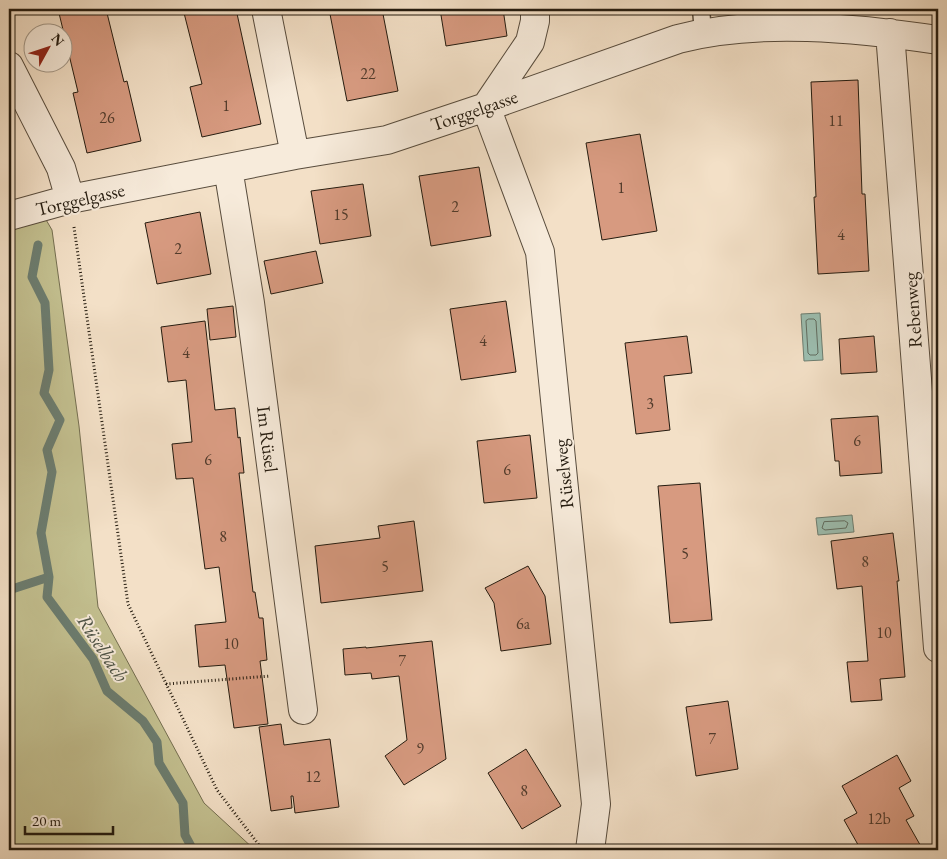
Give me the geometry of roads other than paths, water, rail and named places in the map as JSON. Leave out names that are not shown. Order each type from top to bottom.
[{"type":"street","points":[[266,9],[295,155]]},
{"type":"street","points":[[486,107],[530,42],[535,21],[535,9]]},
{"type":"street","name":"Torggelgasse","points":[[9,216],[70,199],[295,155],[387,140],[678,39],[702,20],[742,28],[838,29],[890,33],[938,40]]},
{"type":"street","name":"Rebenweg","points":[[890,33],[938,648]]},
{"type":"street","points":[[9,66],[61,168],[70,199]]},
{"type":"street","name":"Rüselweg","points":[[486,107],[540,252],[596,804],[590,850]]},
{"type":"street","name":"Im Rüsel","points":[[228,168],[250,303],[303,710]]},
{"type":"water","points":[[820,313],[823,360],[804,361],[801,314]]},
{"type":"water","points":[[852,515],[854,532],[818,535],[816,518]]},
{"type":"waterway","points":[[38,245],[32,277],[45,303],[49,370],[44,393],[60,420],[47,450],[52,472],[41,533],[49,577]]},
{"type":"waterway","name":"Rüselbach","points":[[9,590],[49,577],[47,597],[93,659],[107,691],[143,721],[157,742],[159,763],[183,803],[185,835],[193,850]]}]
